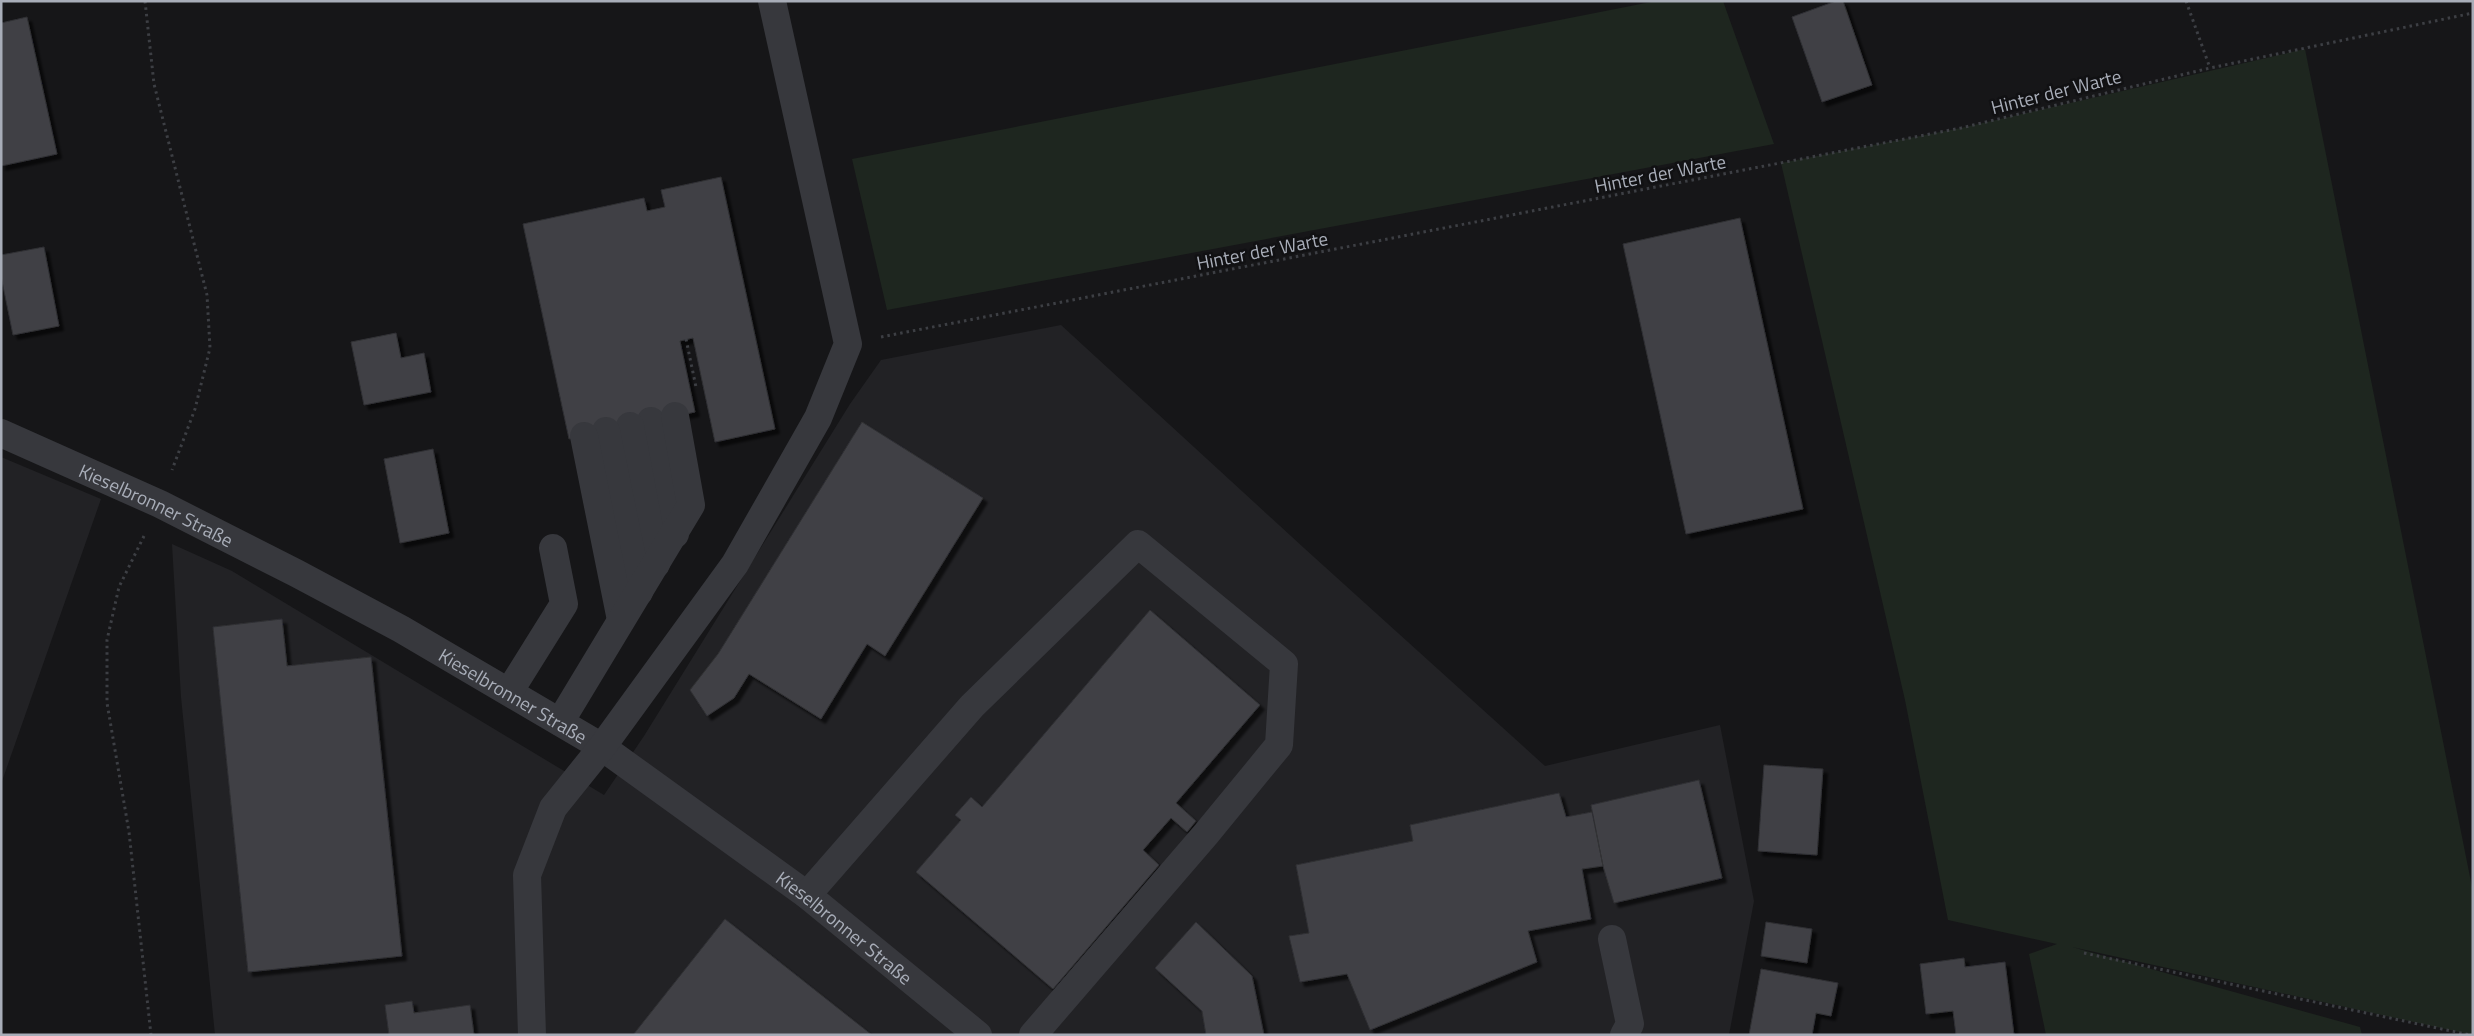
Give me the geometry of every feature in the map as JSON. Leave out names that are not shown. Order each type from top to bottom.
[{"type":"street","points":[[532,1035],[527,875],[553,808],[602,748],[735,564],[818,418],[848,344],[772,1]]},
{"type":"street","points":[[560,722],[691,505],[629,426]]},
{"type":"street","points":[[629,426],[656,564]]},
{"type":"street","points":[[629,426],[638,592]]},
{"type":"street","points":[[621,620],[629,426]]},
{"type":"street","name":"Kieselbronner Straße","points":[[1,433],[160,504],[384,620],[560,722],[602,748],[807,894],[978,1035]]},
{"type":"street","points":[[807,894],[972,706],[1138,544],[1284,664],[1279,745],[1033,1035]]},
{"type":"street","points":[[509,692],[564,604],[552,548]]},
{"type":"street","points":[[1612,939],[1630,1031]]},
{"type":"path","points":[[145,1],[154,84],[207,295],[210,348],[195,409],[160,504],[119,587],[107,640],[107,703],[129,832],[151,1035]]},
{"type":"path","points":[[2186,1],[2210,68]]},
{"type":"path","name":"Hinter der Warte","points":[[848,344],[1961,128],[2210,68],[2305,50],[2473,13]]},
{"type":"path","points":[[2084,953],[2470,1035]]},
{"type":"shaded area","points":[[1656,1],[1723,1],[1774,144],[887,310],[852,159]]},
{"type":"shaded area","points":[[2305,49],[2473,892],[2473,1035],[2072,947],[2360,1027],[2362,1035],[2046,1035],[2029,954],[2057,944],[1948,920],[1905,700],[1781,163],[1961,128]]},
{"type":"shaded area","points":[[1061,325],[1545,766],[1720,725],[1754,901],[1729,1035],[215,1035],[181,697],[172,544],[232,571],[604,795],[644,736],[850,404],[881,360]]},
{"type":"shaded area","points":[[1,457],[101,499],[1,784]]},
{"type":"building","points":[[1836,1],[1843,1],[1872,85],[1822,102],[1792,17]]},
{"type":"building","points":[[27,17],[57,154],[1,166],[1,23]]},
{"type":"building","points":[[721,177],[775,429],[715,442],[693,338],[680,341],[695,412],[569,439],[523,224],[644,198],[647,211],[665,207],[661,190]]},
{"type":"building","points":[[1740,218],[1803,509],[1686,534],[1623,244]]},
{"type":"building","points":[[44,247],[59,326],[13,335],[1,276],[1,255]]},
{"type":"building","points":[[396,333],[401,358],[424,353],[431,392],[364,405],[351,342]]},
{"type":"building","points":[[862,422],[983,498],[885,656],[867,644],[821,719],[749,674],[734,698],[707,716],[690,690],[718,654]]},
{"type":"building","points":[[433,449],[449,533],[400,543],[384,459]]},
{"type":"building","points":[[1150,610],[1260,705],[1176,803],[1196,821],[1187,832],[1171,818],[1143,850],[1159,865],[1053,989],[916,872],[961,820],[955,815],[971,797],[982,807]]},
{"type":"building","points":[[282,619],[287,666],[371,657],[402,956],[248,972],[213,627]]},
{"type":"building","points":[[1764,765],[1823,769],[1817,855],[1758,851]]},
{"type":"building","points":[[1699,780],[1722,878],[1614,903],[1603,866],[1591,805]]},
{"type":"building","points":[[1559,793],[1566,817],[1592,812],[1603,866],[1582,869],[1591,919],[1528,931],[1537,962],[1370,1030],[1347,974],[1300,982],[1289,936],[1309,933],[1296,865],[1413,841],[1410,825]]},
{"type":"building","points":[[725,919],[872,1035],[633,1035]]},
{"type":"building","points":[[1196,922],[1252,976],[1264,1035],[1206,1035],[1202,1011],[1155,968]]},
{"type":"building","points":[[1766,922],[1812,929],[1807,963],[1761,956]]},
{"type":"building","points":[[1964,958],[1965,967],[2005,962],[2014,1035],[1956,1035],[1953,1011],[1926,1014],[1920,964]]},
{"type":"building","points":[[1761,969],[1838,983],[1831,1016],[1816,1013],[1812,1035],[1749,1035]]},
{"type":"building","points":[[412,1001],[414,1013],[470,1005],[474,1035],[389,1035],[385,1005]]}]
